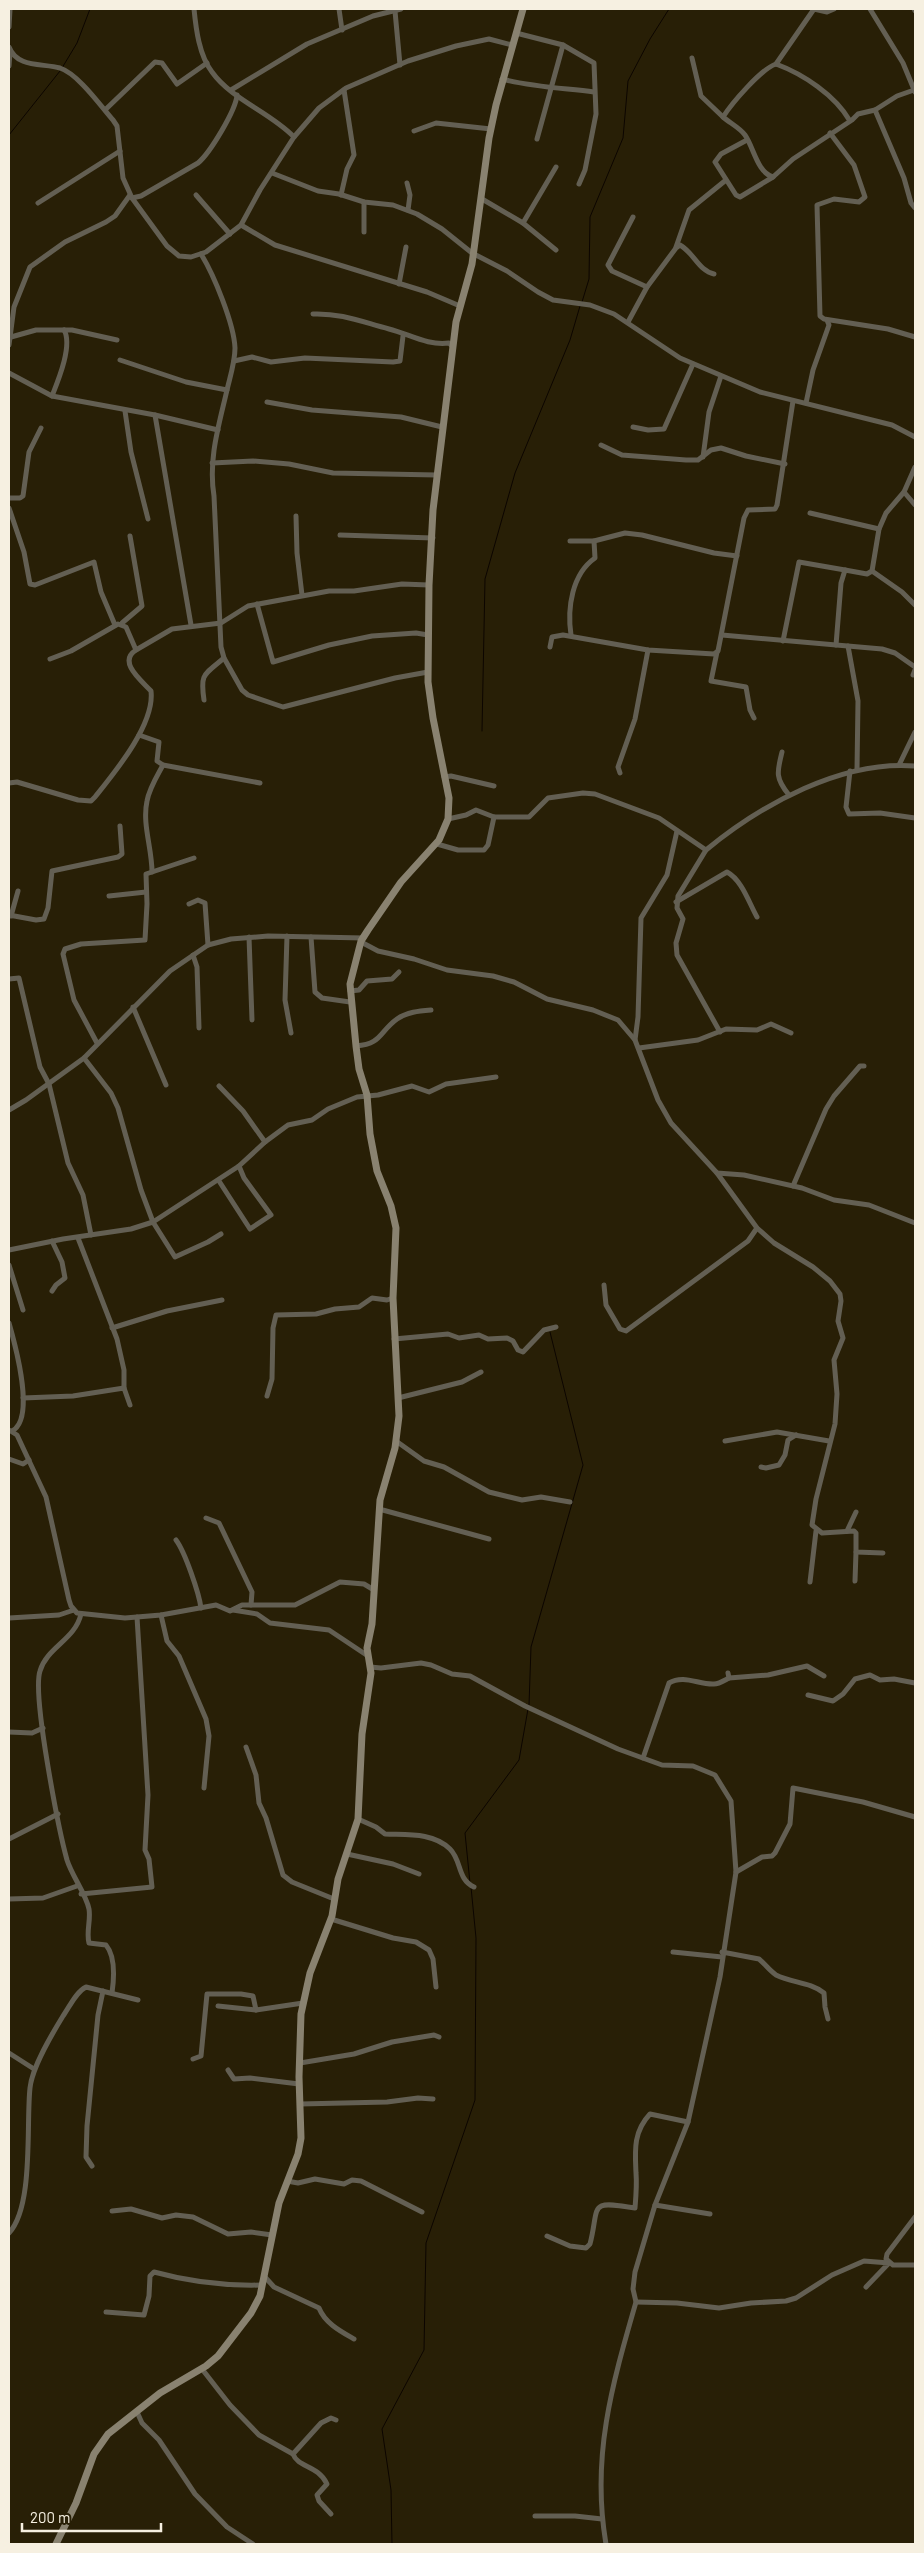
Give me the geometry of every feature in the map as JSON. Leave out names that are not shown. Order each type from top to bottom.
[{"type":"street","points":[[9,27],[10,9]]},
{"type":"street","points":[[194,9],[199,40],[211,72],[237,95],[277,121],[294,137]]},
{"type":"street","points":[[339,9],[342,30]]},
{"type":"street","points":[[231,90],[307,44],[373,16],[401,9]]},
{"type":"street","points":[[56,2544],[76,2503],[94,2454],[108,2434],[157,2395],[202,2369],[218,2356],[259,2300],[272,2235],[287,2181],[300,2146],[299,2084],[303,2003],[310,1973],[331,1918],[338,1879],[358,1819],[362,1734],[367,1711],[370,1667],[368,1643],[380,1509],[396,1441],[399,1416],[393,1298],[396,1228],[391,1206],[377,1171],[370,1134],[367,1096],[359,1069],[350,991],[362,940],[401,882],[444,833],[448,818],[449,798],[433,718],[428,672],[429,585],[437,475],[452,346],[460,306],[472,264],[472,253],[482,199],[491,129],[502,79],[523,9]]},
{"type":"street","points":[[723,117],[768,66],[776,64],[814,9],[827,12],[834,9]]},
{"type":"street","points":[[747,140],[716,159],[715,164],[736,195],[740,197],[773,178],[793,159],[815,146],[858,114],[875,110],[897,96],[915,91],[902,63],[870,9]]},
{"type":"street","points":[[394,10],[400,64]]},
{"type":"street","points":[[516,33],[563,45],[594,64],[594,92],[597,101],[596,114],[585,170],[579,184]]},
{"type":"street","points":[[10,53],[29,64],[59,68],[66,71],[105,110],[117,126],[123,178],[131,197],[175,254],[187,258],[201,254],[241,225],[294,137],[319,108],[344,90],[400,64],[478,40],[489,39],[512,45]]},
{"type":"street","points":[[537,139],[563,45]]},
{"type":"street","points":[[9,47],[9,66]]},
{"type":"street","points":[[692,58],[701,96],[744,134],[759,164],[773,178]]},
{"type":"street","points":[[105,110],[155,62],[162,63],[177,84],[207,63]]},
{"type":"street","points":[[776,64],[822,90],[840,106],[850,121]]},
{"type":"street","points":[[502,79],[550,88],[594,92]]},
{"type":"street","points":[[341,195],[347,169],[354,155],[344,90]]},
{"type":"street","points":[[9,345],[14,307],[30,267],[65,242],[115,216],[131,197],[141,196],[198,163],[206,156],[231,112],[237,95]]},
{"type":"street","points":[[875,110],[904,178],[911,203],[915,208]]},
{"type":"street","points":[[414,131],[436,123],[491,129]]},
{"type":"street","points":[[830,133],[854,165],[864,197],[859,202],[834,199],[817,205],[818,300],[820,316],[827,320],[888,329],[915,337]]},
{"type":"street","points":[[38,203],[120,151]]},
{"type":"street","points":[[523,223],[556,168]]},
{"type":"street","points":[[272,173],[318,191],[364,202],[393,205],[408,210],[442,229],[472,253],[553,300],[594,306],[628,322],[668,351],[693,364],[760,392],[892,425],[915,437]]},
{"type":"street","points":[[628,322],[647,287],[676,248],[689,210],[726,180]]},
{"type":"street","points":[[407,183],[410,195],[408,210]]},
{"type":"street","points":[[196,195],[230,234]]},
{"type":"street","points":[[482,199],[523,223],[556,250]]},
{"type":"street","points":[[364,202],[364,232]]},
{"type":"street","points":[[633,217],[608,265],[612,271],[647,287]]},
{"type":"street","points":[[241,225],[275,246],[427,292],[460,306]]},
{"type":"street","points":[[676,248],[680,245],[686,248],[703,270],[714,274]]},
{"type":"street","points":[[399,284],[406,247]]},
{"type":"street","points":[[201,254],[218,288],[232,332],[234,362],[226,390],[212,462],[221,647],[224,658],[242,690],[248,695],[283,707],[395,678],[428,672]]},
{"type":"street","points":[[313,314],[344,315],[403,336],[436,343],[449,343],[452,346]]},
{"type":"street","points":[[806,403],[812,370],[829,325],[827,320]]},
{"type":"street","points":[[11,337],[36,330],[64,330],[117,340]]},
{"type":"street","points":[[52,396],[63,366],[67,340],[64,330]]},
{"type":"street","points":[[234,362],[252,356],[271,362],[305,358],[400,361],[403,336]]},
{"type":"street","points":[[120,360],[186,382],[226,390]]},
{"type":"street","points":[[633,427],[648,430],[664,429],[693,364]]},
{"type":"street","points":[[9,373],[52,396],[125,411],[156,415],[218,430]]},
{"type":"street","points":[[703,458],[709,412],[721,376]]},
{"type":"street","points":[[754,718],[750,710],[746,687],[711,680],[722,634],[744,518],[748,510],[775,509],[777,505],[785,464],[793,401]]},
{"type":"street","points":[[268,402],[312,410],[401,417],[442,426]]},
{"type":"street","points":[[125,411],[130,452],[148,519]]},
{"type":"street","points":[[156,415],[192,625]]},
{"type":"street","points":[[9,498],[20,498],[23,496],[29,452],[41,428]]},
{"type":"street","points":[[601,445],[622,455],[686,460],[703,458],[711,450],[721,448],[746,456],[785,464]]},
{"type":"street","points":[[212,462],[253,460],[289,464],[333,473],[437,475]]},
{"type":"street","points":[[872,571],[879,529],[886,513],[904,492],[915,467]]},
{"type":"street","points":[[904,492],[915,504]]},
{"type":"street","points":[[9,508],[24,552],[30,584],[35,586],[94,562],[101,592],[115,625]]},
{"type":"street","points":[[810,513],[879,529]]},
{"type":"street","points":[[296,516],[297,553],[302,595]]},
{"type":"street","points":[[570,541],[594,541],[625,533],[737,556]]},
{"type":"street","points":[[340,535],[396,535],[433,538]]},
{"type":"street","points":[[50,659],[71,651],[115,625],[122,624],[140,610],[142,606],[130,536]]},
{"type":"street","points":[[571,635],[570,597],[582,571],[595,558],[594,541]]},
{"type":"street","points":[[783,641],[799,562],[867,574],[872,571]]},
{"type":"street","points":[[836,644],[840,590],[844,570]]},
{"type":"street","points":[[872,571],[902,592],[915,605]]},
{"type":"street","points":[[9,783],[18,782],[78,800],[90,801],[118,768],[139,735],[152,695],[151,691],[130,667],[128,659],[131,653],[172,629],[192,625],[221,623],[248,606],[302,595],[402,584],[429,585]]},
{"type":"street","points":[[257,604],[273,662],[329,645],[372,636],[416,632],[428,634]]},
{"type":"street","points":[[122,624],[126,627],[136,650]]},
{"type":"street","points":[[722,634],[888,650],[914,671]]},
{"type":"street","points":[[550,647],[552,637],[556,635],[571,635],[648,650],[714,654],[718,651]]},
{"type":"street","points":[[848,646],[858,702],[857,770]]},
{"type":"street","points":[[620,773],[618,767],[635,719],[648,650]]},
{"type":"street","points":[[204,700],[201,681],[203,676],[224,658]]},
{"type":"street","points":[[899,765],[915,732]]},
{"type":"street","points":[[139,735],[159,742],[156,756],[157,761],[163,765],[260,783]]},
{"type":"street","points":[[782,752],[778,779],[789,795]]},
{"type":"street","points":[[152,872],[151,846],[147,833],[146,801],[163,765]]},
{"type":"street","points":[[720,1032],[677,955],[676,942],[683,919],[676,902],[680,890],[706,850],[789,795],[810,788],[816,782],[857,770],[899,765],[915,766]]},
{"type":"street","points":[[850,772],[846,807],[849,814],[880,813],[915,818]]},
{"type":"street","points":[[444,777],[451,776],[494,786]]},
{"type":"street","points":[[448,818],[466,815],[476,810],[494,816],[529,817],[548,798],[583,793],[611,798],[652,814],[706,850]]},
{"type":"street","points":[[436,844],[458,850],[484,850],[488,845],[494,816]]},
{"type":"street","points":[[18,890],[10,916],[36,920],[44,919],[48,908],[52,871],[118,857],[122,854],[120,826]]},
{"type":"street","points":[[635,1040],[638,1017],[641,918],[667,875],[677,831]]},
{"type":"street","points":[[97,1043],[74,1000],[63,954],[64,949],[81,944],[145,940],[147,934],[144,876],[194,858]]},
{"type":"street","points":[[676,902],[727,872],[732,875],[745,894],[757,917]]},
{"type":"street","points":[[109,896],[146,892]]},
{"type":"street","points":[[189,904],[198,900],[204,903],[208,945]]},
{"type":"street","points":[[287,936],[285,1000],[292,1034]]},
{"type":"street","points":[[311,936],[315,992],[322,998],[350,1002]]},
{"type":"street","points":[[9,1110],[84,1058],[170,971],[208,945],[249,938],[311,936],[362,940],[378,951],[414,959],[447,970],[493,976],[521,984],[547,999],[593,1010],[618,1020],[635,1040],[662,1108],[678,1132],[717,1173],[757,1228],[774,1243],[813,1267],[830,1281],[840,1294],[841,1301],[838,1320],[843,1338],[834,1360],[838,1394],[835,1424],[829,1440],[812,1518],[812,1525],[816,1531],[810,1582]]},
{"type":"street","points":[[249,938],[252,1020]]},
{"type":"street","points":[[193,955],[197,967],[199,1028]]},
{"type":"street","points":[[350,991],[359,990],[367,981],[392,979],[399,972]]},
{"type":"street","points":[[9,979],[19,978],[34,1046],[49,1084],[68,1164],[86,1207],[91,1236]]},
{"type":"street","points":[[133,1007],[166,1085]]},
{"type":"street","points":[[356,1046],[377,1042],[398,1018],[419,1010],[431,1010]]},
{"type":"street","points":[[639,1048],[698,1040],[726,1030],[758,1030],[770,1024],[791,1033]]},
{"type":"street","points":[[84,1058],[111,1093],[118,1108],[128,1137],[135,1171],[153,1222],[174,1257],[221,1234]]},
{"type":"street","points":[[793,1186],[810,1142],[834,1096],[860,1066],[864,1066]]},
{"type":"street","points":[[9,1250],[52,1241],[131,1230],[153,1222],[239,1166],[265,1142],[288,1125],[312,1120],[328,1109],[367,1096],[384,1094],[412,1086],[429,1092],[446,1084],[496,1078]]},
{"type":"street","points":[[219,1086],[243,1111],[265,1142]]},
{"type":"street","points":[[219,1180],[250,1229],[271,1214],[244,1178],[239,1166]]},
{"type":"street","points":[[717,1173],[730,1173],[793,1186],[834,1200],[869,1205],[915,1223]]},
{"type":"street","points":[[604,1286],[606,1305],[620,1330],[626,1331],[748,1241],[757,1228]]},
{"type":"street","points":[[78,1238],[112,1328],[124,1370],[124,1388],[130,1405]]},
{"type":"street","points":[[52,1241],[62,1262],[65,1278],[56,1284],[52,1292]]},
{"type":"street","points":[[9,1265],[23,1310]]},
{"type":"street","points":[[267,1396],[273,1371],[273,1328],[276,1315],[316,1314],[335,1309],[359,1308],[372,1298],[386,1300],[393,1298]]},
{"type":"street","points":[[112,1328],[167,1311],[222,1300]]},
{"type":"street","points":[[9,1323],[22,1375],[23,1398],[18,1424],[10,1430],[17,1435],[46,1497],[69,1600],[74,1610],[81,1614],[101,1617],[137,1617],[161,1615],[216,1605],[225,1609],[257,1614],[270,1623],[330,1630],[368,1656]]},
{"type":"street","points":[[394,1339],[448,1334],[459,1338],[472,1334],[488,1339],[507,1338],[523,1352],[544,1330],[556,1327]]},
{"type":"street","points":[[398,1398],[462,1382],[481,1372]]},
{"type":"street","points":[[23,1398],[73,1396],[124,1388]]},
{"type":"street","points":[[725,1441],[777,1432],[829,1440]]},
{"type":"street","points":[[761,1466],[766,1468],[779,1465],[785,1456],[790,1437],[798,1435]]},
{"type":"street","points":[[396,1441],[424,1461],[444,1467],[489,1492],[522,1500],[541,1497],[570,1502]]},
{"type":"street","points":[[9,1459],[23,1464],[29,1460]]},
{"type":"street","points":[[380,1509],[490,1539]]},
{"type":"street","points":[[847,1531],[856,1512]]},
{"type":"street","points":[[206,1518],[218,1523],[252,1592],[251,1605]]},
{"type":"street","points":[[816,1531],[835,1533],[854,1531],[856,1533],[855,1581]]},
{"type":"street","points":[[176,1540],[182,1548],[200,1596],[201,1608]]},
{"type":"street","points":[[856,1552],[883,1553]]},
{"type":"street","points":[[233,1610],[242,1605],[295,1605],[340,1582],[364,1584],[374,1590]]},
{"type":"street","points":[[9,1618],[59,1615],[74,1610]]},
{"type":"street","points":[[81,1614],[76,1630],[58,1648],[50,1652],[39,1672],[38,1693],[67,1860],[89,1911],[89,1943],[106,1945],[110,1951],[114,1977],[112,1993]]},
{"type":"street","points":[[161,1615],[167,1641],[179,1656],[206,1719],[209,1736],[204,1788]]},
{"type":"street","points":[[81,1894],[152,1887],[149,1859],[145,1850],[148,1795],[137,1617]]},
{"type":"street","points":[[356,1647],[368,1643]]},
{"type":"street","points":[[370,1667],[381,1668],[422,1663],[452,1674],[470,1676],[525,1706],[618,1750],[662,1765],[693,1766],[715,1775],[731,1801],[736,1872],[720,1977],[688,2122],[655,2205],[635,2272],[633,2289],[636,2302],[613,2382],[602,2446],[602,2519],[606,2544]]},
{"type":"street","points":[[643,1758],[669,1683],[674,1680],[691,1680],[714,1684],[729,1676],[768,1675],[807,1666],[824,1676]]},
{"type":"street","points":[[808,1694],[833,1701],[843,1694],[855,1679],[870,1675],[880,1680],[894,1679],[915,1683]]},
{"type":"street","points":[[9,1732],[32,1733],[43,1728]]},
{"type":"street","points":[[246,1747],[256,1775],[259,1803],[266,1818],[282,1875],[292,1882],[334,1899]]},
{"type":"street","points":[[736,1872],[762,1857],[772,1856],[775,1853],[790,1824],[793,1788],[863,1802],[915,1817]]},
{"type":"street","points":[[9,1839],[58,1814]]},
{"type":"street","points":[[358,1819],[376,1827],[385,1834],[406,1832],[438,1840],[450,1849],[464,1881],[474,1887]]},
{"type":"street","points":[[347,1854],[393,1864],[419,1874]]},
{"type":"street","points":[[9,1899],[43,1898],[77,1886]]},
{"type":"street","points":[[331,1918],[394,1938],[416,1942],[429,1950],[433,1959],[436,1987]]},
{"type":"street","points":[[673,1952],[722,1954],[759,1959],[765,1967],[777,1975],[815,1986],[824,1992],[824,2007],[828,2019]]},
{"type":"street","points":[[9,2233],[14,2228],[23,2196],[29,2151],[30,2087],[34,2069],[81,1989],[86,1986],[138,2000]]},
{"type":"street","points":[[92,2166],[86,2157],[87,2126],[98,2015],[103,1991]]},
{"type":"street","points":[[193,2059],[201,2056],[207,1994],[253,1996],[256,2010]]},
{"type":"street","points":[[218,2006],[256,2010],[303,2003]]},
{"type":"street","points":[[300,2064],[354,2054],[392,2042],[434,2035],[439,2037]]},
{"type":"street","points":[[9,2052],[34,2069]]},
{"type":"street","points":[[228,2070],[234,2079],[250,2078],[299,2084]]},
{"type":"street","points":[[300,2104],[387,2102],[418,2098],[433,2099]]},
{"type":"street","points":[[547,2236],[570,2246],[586,2248],[590,2244],[594,2212],[598,2206],[604,2204],[635,2208],[637,2193],[634,2187],[636,2172],[634,2152],[643,2121],[650,2114],[688,2122]]},
{"type":"street","points":[[287,2181],[298,2183],[316,2178],[344,2184],[352,2180],[362,2181],[422,2212]]},
{"type":"street","points":[[655,2205],[710,2214]]},
{"type":"street","points":[[112,2211],[132,2209],[162,2218],[176,2215],[193,2217],[228,2234],[251,2232],[272,2235]]},
{"type":"street","points":[[889,2262],[887,2254],[915,2217]]},
{"type":"street","points":[[636,2302],[677,2303],[719,2308],[751,2303],[786,2301],[796,2298],[832,2275],[864,2261],[915,2265]]},
{"type":"street","points":[[866,2287],[889,2262]]},
{"type":"street","points":[[106,2312],[144,2315],[150,2296],[150,2276],[154,2272],[180,2279],[232,2286],[262,2285]]},
{"type":"street","points":[[264,2276],[274,2287],[320,2308],[322,2315],[332,2326],[354,2340]]},
{"type":"street","points":[[202,2369],[230,2404],[259,2435],[293,2454],[299,2463],[319,2471],[327,2484],[317,2495],[319,2502],[331,2514]]},
{"type":"street","points":[[137,2412],[142,2422],[159,2440],[195,2494],[227,2526],[253,2544]]},
{"type":"street","points":[[293,2454],[321,2423],[331,2418],[336,2420]]},
{"type":"street","points":[[535,2516],[575,2516],[602,2519]]},
{"type":"waterway","points":[[62,68],[77,43],[90,9]]},
{"type":"waterway","points":[[582,302],[589,279],[590,217],[623,138],[628,81],[650,39],[669,9]]},
{"type":"waterway","points":[[9,135],[60,71]]},
{"type":"waterway","points":[[482,731],[485,579],[515,473],[570,340],[580,306]]},
{"type":"waterway","points":[[529,1705],[531,1647],[583,1465],[550,1332]]},
{"type":"waterway","points":[[470,1883],[465,1833],[519,1760],[528,1709]]},
{"type":"waterway","points":[[392,2544],[391,2490],[382,2429],[424,2350],[426,2243],[475,2100],[476,1938],[471,1887]]}]
